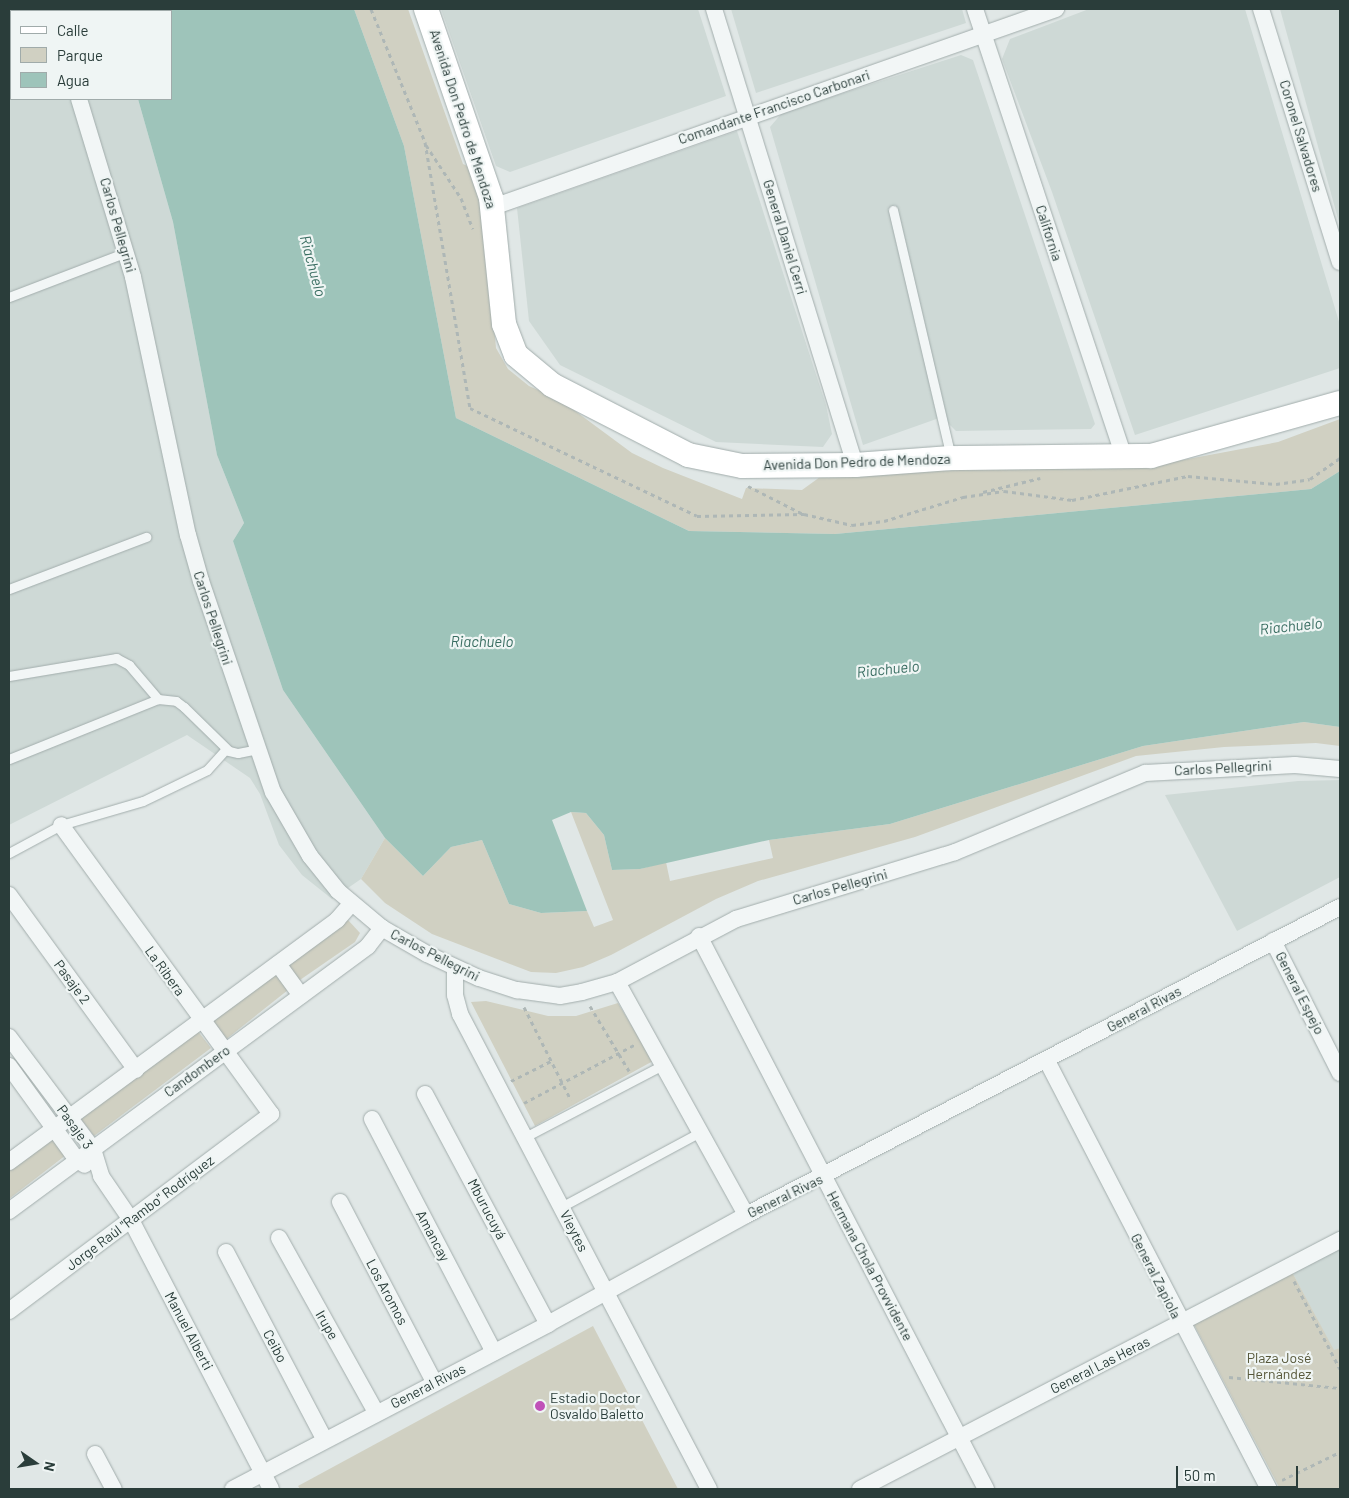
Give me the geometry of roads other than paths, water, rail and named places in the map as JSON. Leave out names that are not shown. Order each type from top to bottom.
[{"type":"main road","name":"Avenida Don Pedro de Mendoza","points":[[426,9],[493,207],[507,336],[521,362],[552,385],[688,455],[711,462],[742,466],[855,465],[952,458],[1124,458],[1176,451],[1340,403]]},
{"type":"street","name":"General Daniel Cerri","points":[[714,9],[855,465]]},
{"type":"street","name":"California","points":[[974,9],[1124,458]]},
{"type":"street","name":"Comandante Francisco Carbonari","points":[[493,207],[1056,9]]},
{"type":"street","name":"Coronel Salvadores","points":[[1261,9],[1340,262]]},
{"type":"street","name":"Carlos Pellegrini","points":[[79,100],[127,252],[188,535],[213,620],[273,792],[323,874],[351,904],[382,928],[455,968],[517,990],[560,996],[582,992],[616,982],[699,936],[784,902],[955,852],[1145,774],[1295,765],[1340,769]]},
{"type":"street","name":"La Ribera","points":[[61,825],[201,1021],[271,1114]]},
{"type":"street","name":"Pasaje 2","points":[[9,895],[136,1070]]},
{"type":"street","points":[[9,1162],[337,920],[351,904]]},
{"type":"street","name":"General Rivas","points":[[232,1489],[324,1439],[548,1324],[746,1215],[823,1177],[1340,907]]},
{"type":"street","name":"Candombero","points":[[9,1211],[368,946],[382,928]]},
{"type":"street","name":"Hermana Chola Provvidente","points":[[699,936],[986,1489]]},
{"type":"street","name":"General Espejo","points":[[1273,941],[1340,1073]]},
{"type":"street","points":[[278,964],[301,996]]},
{"type":"street","name":"Vieytes","points":[[455,968],[455,996],[460,1014],[709,1489]]},
{"type":"street","points":[[616,982],[650,1037],[663,1065],[746,1215]]},
{"type":"street","name":"Pasaje 3","points":[[9,1037],[93,1149],[101,1176]]},
{"type":"street","name":"General Zapiola","points":[[1047,1060],[1180,1324],[1268,1488]]},
{"type":"street","name":"Pasaje 3","points":[[9,1066],[78,1160],[101,1176]]},
{"type":"street","name":"Mburucuyá","points":[[425,1094],[548,1324]]},
{"type":"street","name":"Jorge Raúl \"Rambo\" Rodríguez","points":[[9,1311],[271,1114]]},
{"type":"street","name":"Amancay","points":[[372,1119],[494,1352]]},
{"type":"street","name":"Manuel Alberti","points":[[101,1176],[131,1220],[271,1489]]},
{"type":"street","name":"Los Aromos","points":[[340,1202],[434,1382]]},
{"type":"street","name":"Irupe","points":[[279,1238],[376,1412]]},
{"type":"street","name":"General Las Heras","points":[[860,1489],[1340,1240]]},
{"type":"street","name":"Ceibo","points":[[226,1252],[324,1439]]},
{"type":"street","points":[[95,1454],[114,1489]]},
{"type":"lane","points":[[892,210],[952,458]]},
{"type":"lane","points":[[9,297],[127,252]]},
{"type":"lane","points":[[9,590],[146,537]]},
{"type":"lane","points":[[9,676],[116,658],[128,665],[158,699]]},
{"type":"lane","points":[[9,759],[158,699],[176,701],[226,749],[238,753],[258,749]]},
{"type":"lane","points":[[9,853],[61,825],[143,800],[207,770],[226,749]]},
{"type":"lane","points":[[525,1137],[663,1065]]},
{"type":"lane","points":[[561,1207],[700,1132]]},
{"type":"water","name":"Riachuelo","points":[[111,9],[354,9],[404,146],[456,418],[689,531],[835,534],[1311,489],[1340,471],[1340,727],[1304,722],[1143,746],[890,824],[769,840],[640,869],[612,870],[604,835],[586,813],[571,812],[552,820],[587,911],[541,913],[509,904],[482,840],[451,847],[423,876],[385,838],[283,690],[233,541],[244,523],[217,455],[173,222],[138,100],[172,100],[172,10]]},
{"type":"place","name":"Estadio Doctor Osvaldo Baletto","points":[[540,1406]]},
{"type":"park label","name":"Plaza José Hernández","points":[[1279,1366]]}]
